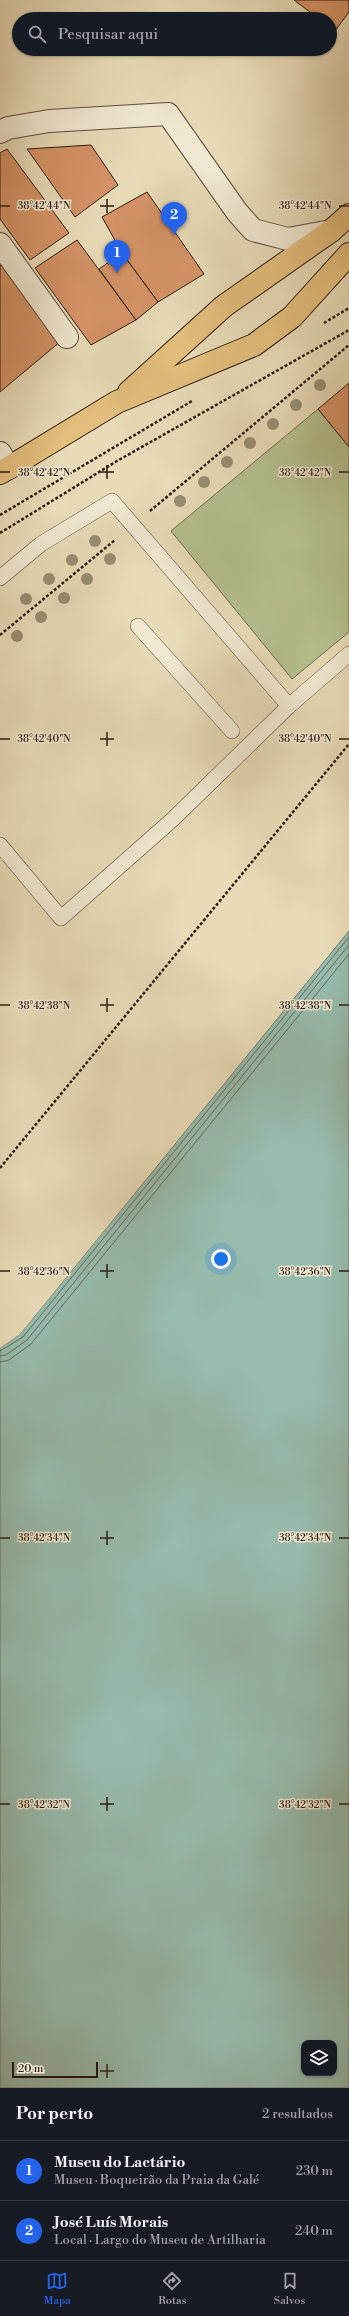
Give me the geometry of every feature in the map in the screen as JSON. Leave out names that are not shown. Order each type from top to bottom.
[{"type":"main road","points":[[117,402],[224,306],[331,231],[349,215]]},
{"type":"main road","points":[[3,465],[117,402],[254,345],[292,317],[349,254]]},
{"type":"street","points":[[0,132],[8,128],[49,121],[168,114],[237,212],[253,230],[288,239],[331,231]]},
{"type":"street","points":[[0,244],[66,337]]},
{"type":"lane","points":[[0,578],[41,544],[112,501],[289,706]]},
{"type":"lane","points":[[138,626],[232,731]]},
{"type":"lane","points":[[0,845],[61,918],[172,820],[289,706],[349,654]]},
{"type":"path","points":[[322,324],[349,308]]},
{"type":"path","points":[[0,533],[117,461],[349,330]]},
{"type":"path","points":[[0,635],[349,345]]},
{"type":"path","points":[[0,515],[195,399]]},
{"type":"path","points":[[0,1168],[349,744]]},
{"type":"green space","points":[[318,409],[349,447],[349,632],[292,679],[171,531]]},
{"type":"water","points":[[349,931],[349,2088],[0,2088],[0,1348],[20,1334]]},
{"type":"pier","points":[[349,929],[20,1334],[0,1348],[0,1346],[19,1333]]},
{"type":"building","points":[[294,0],[349,0],[349,12],[337,28],[337,12],[310,12]]},
{"type":"building","points":[[91,145],[118,185],[75,217],[27,149]]},
{"type":"building","points":[[7,149],[69,233],[30,260],[0,219],[0,153]]},
{"type":"building","points":[[147,192],[204,274],[158,302],[122,253],[102,217]]},
{"type":"building","points":[[77,240],[136,320],[91,345],[35,268]]},
{"type":"building","points":[[122,253],[158,302],[136,320],[99,269]]},
{"type":"building","points":[[3,264],[61,341],[0,392],[0,266]]},
{"type":"building","points":[[349,383],[349,447],[318,409]]},
{"type":"place","name":"José Luís Morais","points":[[174,235]]},
{"type":"place","name":"Museu do Lactário","points":[[117,273]]}]
